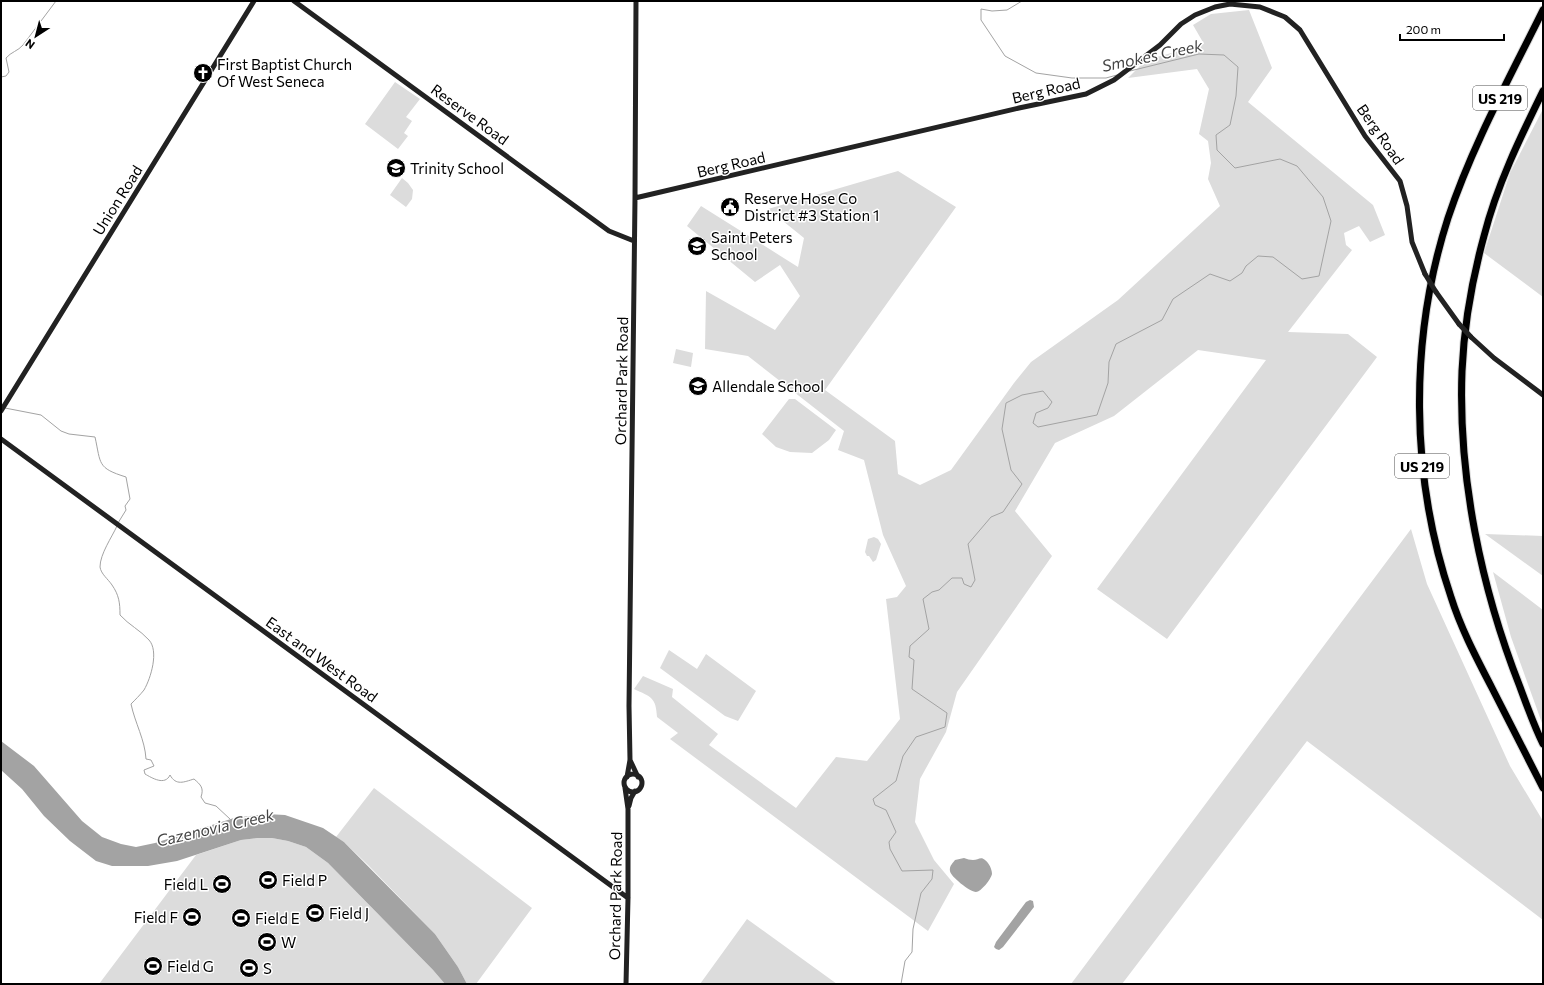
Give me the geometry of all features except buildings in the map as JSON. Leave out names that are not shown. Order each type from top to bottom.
[{"type":"highway","name":"US 219","points":[[1543,10],[1469,163],[1449,217],[1436,263],[1426,315],[1421,356],[1420,415],[1422,461],[1428,506],[1440,561],[1451,599],[1474,652],[1543,788]]},
{"type":"highway","name":"US 219","points":[[1543,91],[1504,177],[1484,234],[1469,304],[1463,361],[1462,396],[1463,434],[1468,484],[1473,521],[1481,559],[1490,597],[1509,659],[1543,744]]},
{"type":"street","name":"Union Road","points":[[1,411],[254,1]]},
{"type":"street","name":"Reserve Road","points":[[294,1],[609,231],[634,241]]},
{"type":"street","name":"Orchard Park Road","points":[[627,777],[630,760],[629,714],[634,241],[636,198],[636,1]]},
{"type":"street","name":"Berg Road","points":[[636,198],[1019,108],[1086,94],[1114,80],[1160,45],[1178,27],[1195,15],[1222,5],[1251,5],[1277,13],[1300,30],[1365,136],[1400,181],[1407,206],[1412,242],[1425,274],[1459,324],[1494,358],[1543,395]]},
{"type":"street","name":"East and West Road","points":[[1,439],[628,898]]},
{"type":"street","name":"Orchard Park Road","points":[[630,760],[638,776]]},
{"type":"street","points":[[632,774],[638,776],[641,780],[641,786],[635,791],[629,791],[625,788],[624,782],[627,777],[632,774]]},
{"type":"street","name":"Orchard Park Road","points":[[625,788],[628,809],[626,984]]},
{"type":"street","name":"Orchard Park Road","points":[[628,809],[630,798],[635,791]]},
{"type":"shaded area","points":[[1249,10],[1272,68],[1248,102],[1373,205],[1385,235],[1370,242],[1359,226],[1344,233],[1346,245],[1352,250],[1288,332],[1348,334],[1377,357],[1167,639],[1097,589],[1266,360],[1198,350],[1114,416],[1055,443],[1015,511],[1052,556],[957,692],[946,732],[920,779],[915,822],[934,860],[954,884],[928,931],[670,739],[678,733],[657,717],[652,698],[634,689],[643,676],[673,689],[672,697],[718,734],[709,745],[796,808],[836,757],[867,761],[900,719],[886,599],[897,597],[906,586],[883,535],[864,460],[838,450],[844,431],[748,356],[705,349],[706,291],[775,330],[800,296],[780,265],[755,282],[687,226],[701,206],[798,267],[804,238],[768,209],[898,171],[956,207],[825,390],[895,441],[898,474],[920,485],[951,470],[1031,362],[1118,300],[1220,206],[1208,179],[1211,163],[1208,141],[1199,134],[1209,89],[1197,69],[1128,78],[1146,60],[1204,44],[1193,25],[1211,14]]},
{"type":"shaded area","points":[[395,82],[420,99],[406,117],[412,121],[404,133],[408,136],[398,149],[365,124]]},
{"type":"shaded area","points":[[1543,109],[1543,297],[1484,253],[1510,173]]},
{"type":"shaded area","points":[[402,178],[413,190],[412,199],[406,207],[390,195]]},
{"type":"shaded area","points":[[676,349],[693,353],[691,367],[673,363]]},
{"type":"shaded area","points":[[789,399],[795,399],[836,430],[829,440],[812,453],[790,452],[776,447],[762,434]]},
{"type":"shaded area","points":[[1411,529],[1427,584],[1510,766],[1543,821],[1543,920],[1307,741],[1122,984],[1071,984]]},
{"type":"shaded area","points":[[1485,534],[1543,536],[1543,576]]},
{"type":"shaded area","points":[[874,537],[878,539],[881,544],[876,560],[873,562],[865,552],[868,539]]},
{"type":"shaded area","points":[[1493,572],[1543,610],[1543,726],[1511,637]]},
{"type":"shaded area","points":[[669,650],[697,669],[706,654],[756,691],[738,721],[725,716],[660,668]]},
{"type":"shaded area","points":[[374,788],[532,908],[476,984],[467,984],[458,967],[435,934],[368,865],[344,842],[336,837]]},
{"type":"shaded area","points":[[272,838],[306,847],[328,863],[445,984],[99,984],[196,855],[241,840]]},
{"type":"shaded area","points":[[747,919],[837,984],[700,984]]},
{"type":"water","name":"Cazenovia Creek","points":[[1,741],[34,766],[82,821],[102,837],[121,844],[136,847],[155,843],[234,818],[266,814],[285,815],[323,828],[344,842],[435,934],[458,967],[467,984],[445,984],[328,863],[306,847],[288,841],[272,838],[241,840],[177,861],[148,866],[112,866],[96,861],[70,841],[44,816],[22,789],[1,770]]},
{"type":"water","points":[[964,858],[973,860],[982,858],[991,868],[992,874],[990,879],[983,888],[976,892],[965,887],[950,871],[951,865],[955,860]]},
{"type":"water","points":[[1030,900],[1033,901],[1034,907],[1003,947],[999,950],[996,949],[994,947],[996,942],[1026,902]]},
{"type":"waterway","points":[[1,77],[6,76],[9,72],[6,58],[23,45],[56,1]]},
{"type":"waterway","name":"Smokes Creek","points":[[1022,1],[1007,10],[992,11],[981,9],[981,20],[1005,56],[1036,73],[1072,78],[1106,78],[1117,75]]},
{"type":"waterway","name":"Smokes Creek","points":[[901,984],[905,961],[912,952],[913,929],[921,893],[932,879],[933,870],[902,871],[890,849],[889,842],[896,832],[886,810],[875,805],[873,799],[896,781],[903,756],[916,737],[945,727],[947,713],[912,689],[914,660],[909,657],[910,646],[929,629],[923,599],[932,592],[939,590],[952,578],[962,578],[964,584],[971,587],[975,580],[968,544],[991,517],[1003,512],[1022,484],[1011,470],[1002,429],[1006,403],[1022,395],[1043,391],[1052,402],[1048,408],[1036,413],[1033,423],[1038,427],[1097,415],[1108,383],[1109,362],[1116,344],[1162,320],[1173,299],[1210,274],[1230,281],[1242,273],[1246,266],[1258,256],[1273,257],[1302,279],[1319,276],[1331,221],[1323,197],[1297,166],[1280,159],[1235,168],[1217,150],[1216,135],[1230,125],[1236,96],[1238,67],[1224,55],[1199,54],[1130,71]]},
{"type":"waterway","points":[[5,408],[41,415],[61,431],[69,434],[95,437],[98,453],[105,468],[126,477],[130,499],[125,506],[126,510],[118,523]]},
{"type":"waterway","name":"Cazenovia Creek","points":[[117,526],[102,557],[100,567],[118,596],[120,615],[149,640],[152,645],[154,657],[147,685],[131,704],[144,745],[146,759],[151,760],[154,766],[144,770],[145,774],[162,781],[170,775],[175,781],[178,782],[194,779],[201,787],[201,797],[205,803],[216,806],[230,819]]},
{"type":"place","name":"First Baptist Church Of West Seneca","points":[[203,73]]},
{"type":"place","name":"Trinity School","points":[[396,168]]},
{"type":"place","name":"Reserve Hose Co District #3 Station 1","points":[[730,207]]},
{"type":"place","name":"Saint Peters School","points":[[697,246]]},
{"type":"place","name":"Allendale School","points":[[698,386]]},
{"type":"place","name":"Field P","points":[[268,880]]},
{"type":"place","name":"Field L","points":[[222,884]]},
{"type":"place","name":"Field J","points":[[315,913]]},
{"type":"place","name":"Field F","points":[[192,917]]},
{"type":"place","name":"Field E","points":[[241,918]]},
{"type":"place","name":"W","points":[[267,942]]},
{"type":"place","name":"Field G","points":[[153,966]]},
{"type":"place","name":"S","points":[[249,968]]}]
